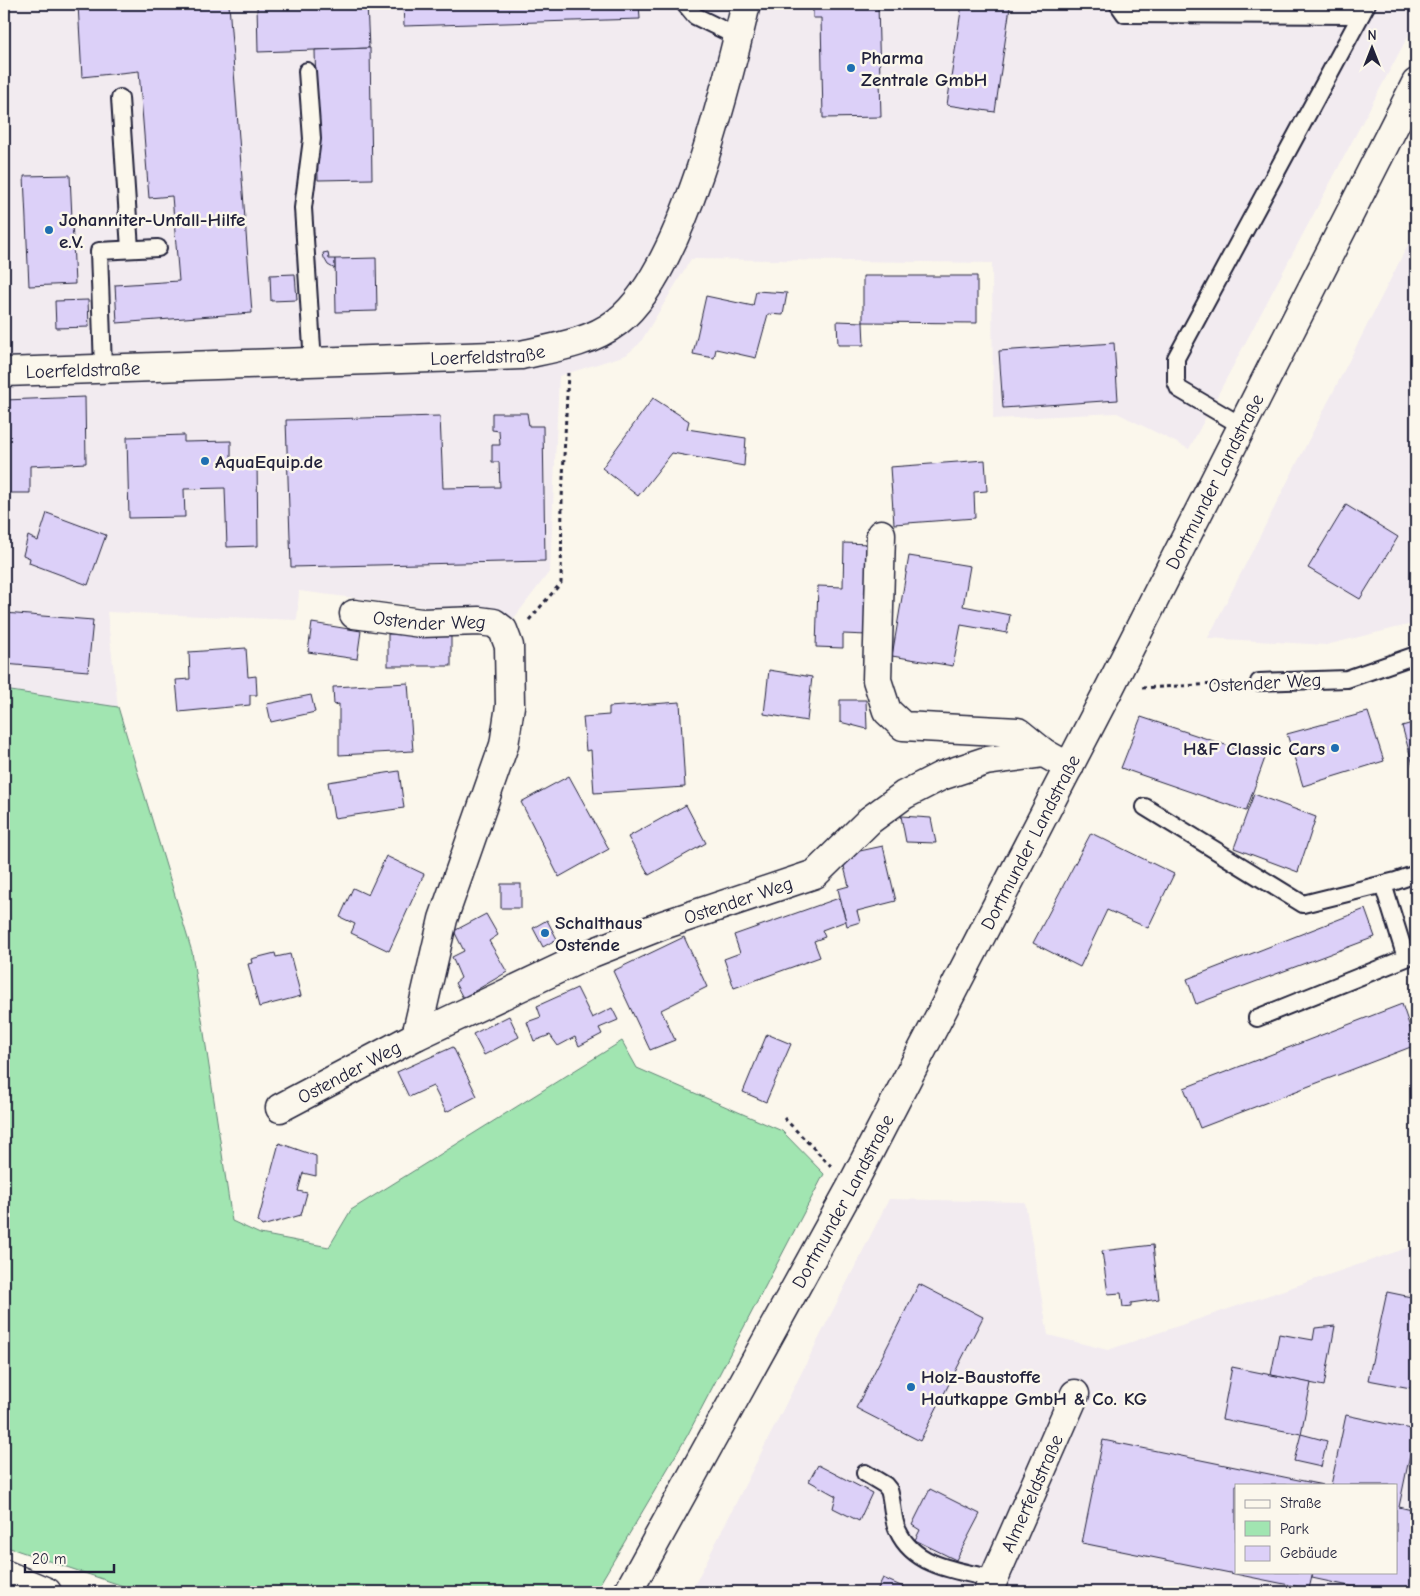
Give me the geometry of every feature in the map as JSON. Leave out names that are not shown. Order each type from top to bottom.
[{"type":"street","name":"Loerfeldstraße","points":[[4,372],[521,355],[570,344],[616,323],[641,298],[653,281],[690,198],[731,68],[746,4]]},
{"type":"street","name":"Dortmunder Landstraße","points":[[628,1592],[851,1187],[1109,689],[1416,83]]},
{"type":"street","points":[[881,534],[877,680],[887,711],[903,726],[1018,732],[1044,753],[1069,766]]},
{"type":"street","name":"Ostender Weg","points":[[354,614],[421,623],[479,621],[494,623],[503,630],[509,646],[510,706],[504,745],[443,919],[416,1036]]},
{"type":"street","name":"Ostender Weg","points":[[280,1108],[416,1036],[601,950],[663,925],[815,874],[870,820],[904,795],[941,776],[986,761],[1044,753]]},
{"type":"street","name":"Almerfeldstraße","points":[[991,1586],[1075,1394]]},
{"type":"street","points":[[4,1574],[47,1592]]},
{"type":"lane","points":[[685,4],[695,16],[738,37]]},
{"type":"lane","points":[[1118,4],[1125,14],[1364,9],[1176,358],[1176,382],[1179,389],[1242,426]]},
{"type":"lane","points":[[307,71],[312,139],[303,208],[313,362]]},
{"type":"lane","points":[[120,98],[130,249]]},
{"type":"lane","points":[[103,369],[99,251],[158,248]]},
{"type":"lane","name":"Ostender Weg","points":[[1259,682],[1347,679],[1416,656]]},
{"type":"lane","points":[[1144,807],[1303,904],[1416,874]]},
{"type":"lane","points":[[1257,1018],[1406,958],[1383,884]]},
{"type":"lane","points":[[865,1473],[885,1485],[889,1490],[897,1529],[908,1548],[928,1561],[991,1586]]},
{"type":"path","points":[[509,646],[561,583],[565,414],[570,344]]},
{"type":"path","name":"Ostender Weg","points":[[1109,689],[1259,682]]},
{"type":"path","points":[[784,1118],[851,1187]]},
{"type":"shaded area","points":[[4,4],[1416,4],[1416,21],[1189,449],[1117,413],[993,419],[992,263],[691,259],[640,343],[626,355],[559,376],[550,571],[514,618],[299,591],[297,620],[107,612],[118,707],[4,690]]},
{"type":"shaded area","points":[[1416,229],[1416,623],[1326,645],[1208,638]]},
{"type":"shaded area","points":[[889,1199],[1025,1202],[1048,1335],[1108,1350],[1416,1245],[1416,1592],[691,1592]]},
{"type":"green space","points":[[4,690],[118,707],[192,952],[232,1221],[260,1234],[329,1247],[351,1210],[622,1041],[637,1068],[782,1131],[824,1174],[687,1436],[595,1592],[141,1592],[4,1546]]},
{"type":"building","points":[[78,4],[229,4],[252,313],[117,323],[115,285],[179,281],[172,196],[149,198],[139,71],[82,77]]},
{"type":"building","points":[[257,4],[367,4],[369,48],[258,52]]},
{"type":"building","points":[[403,4],[639,4],[640,19],[404,26]]},
{"type":"building","name":"Pharma Zentrale GmbH","points":[[813,4],[878,4],[881,117],[823,118],[821,18],[813,18]]},
{"type":"building","points":[[962,4],[1010,7],[995,112],[947,105]]},
{"type":"building","points":[[370,48],[372,179],[318,180],[315,50]]},
{"type":"building","name":"Johanniter-Unfall-Hilfe e.V.","points":[[70,175],[75,284],[29,286],[24,176]]},
{"type":"building","points":[[328,252],[329,259],[335,259],[335,269],[328,265],[324,258],[323,253]]},
{"type":"building","points":[[376,258],[377,311],[336,312],[335,259]]},
{"type":"building","points":[[295,274],[297,300],[271,301],[270,275]]},
{"type":"building","points":[[863,276],[977,276],[977,323],[863,322]]},
{"type":"building","points":[[756,291],[787,293],[783,315],[768,314],[756,358],[716,349],[714,358],[693,354],[706,296],[753,306]]},
{"type":"building","points":[[88,300],[89,327],[56,328],[55,301]]},
{"type":"building","points":[[837,321],[863,322],[864,345],[838,345]]},
{"type":"building","points":[[1114,343],[1118,400],[1003,408],[999,351]]},
{"type":"building","points":[[85,397],[86,463],[30,466],[30,493],[4,493],[4,400]]},
{"type":"building","points":[[653,398],[689,421],[687,429],[746,438],[744,466],[672,453],[638,496],[602,468]]},
{"type":"building","points":[[492,413],[527,413],[529,426],[543,426],[545,561],[291,567],[286,420],[440,416],[443,488],[500,487],[499,462],[492,462],[492,445],[500,445],[499,431],[492,430]]},
{"type":"building","points":[[184,435],[184,442],[231,441],[231,463],[257,462],[258,546],[227,547],[225,488],[184,489],[185,517],[129,518],[127,437]]},
{"type":"building","points":[[985,460],[987,491],[974,492],[975,518],[894,524],[890,467]]},
{"type":"building","points":[[1346,505],[1398,537],[1360,599],[1308,568]]},
{"type":"building","points":[[47,513],[106,535],[88,585],[29,563],[30,558],[23,555],[28,536],[38,541]]},
{"type":"building","points":[[844,543],[870,544],[867,635],[843,634],[843,648],[816,647],[818,586],[843,587]]},
{"type":"building","points":[[909,556],[970,566],[963,606],[1010,615],[1007,633],[961,625],[953,666],[892,656]]},
{"type":"building","points":[[4,613],[93,620],[88,671],[4,664]]},
{"type":"building","points":[[312,623],[361,631],[357,659],[308,652]]},
{"type":"building","points":[[388,634],[451,634],[451,666],[388,666]]},
{"type":"building","points":[[246,648],[248,677],[256,676],[257,695],[250,695],[250,705],[179,712],[176,680],[190,679],[189,652]]},
{"type":"building","points":[[769,670],[812,677],[807,721],[764,714]]},
{"type":"building","points":[[408,683],[413,751],[339,755],[339,704],[334,705],[333,687]]},
{"type":"building","points":[[311,695],[315,712],[271,722],[267,704]]},
{"type":"building","points":[[840,700],[866,700],[867,729],[840,722]]},
{"type":"building","points":[[680,702],[685,787],[594,793],[591,750],[586,751],[583,717],[609,715],[609,707]]},
{"type":"building","name":"H&F Classic Cars","points":[[1368,712],[1384,761],[1303,786],[1287,734]]},
{"type":"building","points":[[1141,717],[1265,758],[1246,811],[1121,768]]},
{"type":"building","points":[[1416,722],[1416,772],[1415,772],[1402,726]]},
{"type":"building","points":[[399,771],[404,808],[334,818],[328,782]]},
{"type":"building","points":[[569,776],[609,849],[559,877],[521,802]]},
{"type":"building","points":[[1254,794],[1316,817],[1298,872],[1234,848]]},
{"type":"building","points":[[686,805],[706,843],[649,875],[628,837]]},
{"type":"building","points":[[901,816],[931,818],[936,843],[906,842]]},
{"type":"building","points":[[1091,833],[1174,874],[1148,928],[1107,910],[1080,967],[1033,943]]},
{"type":"building","points":[[883,846],[896,901],[857,911],[860,922],[847,926],[838,889],[849,886],[841,855]]},
{"type":"building","points":[[386,856],[424,874],[389,951],[351,933],[355,924],[340,917],[353,888],[368,895]]},
{"type":"building","points":[[501,884],[521,884],[521,908],[501,908]]},
{"type":"building","points":[[839,898],[846,921],[822,930],[825,937],[814,941],[820,957],[734,988],[724,959],[740,953],[734,935]]},
{"type":"building","points":[[1365,909],[1375,937],[1196,1004],[1187,979]]},
{"type":"building","points":[[486,914],[498,935],[489,941],[507,972],[463,998],[455,983],[461,978],[452,957],[464,951],[454,931]]},
{"type":"building","name":"Schalthaus Ostende","points":[[547,920],[557,939],[543,947],[533,928]]},
{"type":"building","points":[[684,937],[707,987],[661,1010],[675,1040],[650,1050],[613,971]]},
{"type":"building","points":[[275,953],[276,957],[290,954],[301,996],[259,1007],[248,964],[252,963],[251,959]]},
{"type":"building","points":[[577,988],[592,1018],[612,1008],[618,1020],[599,1028],[602,1034],[579,1046],[575,1037],[558,1046],[550,1035],[534,1041],[527,1022],[541,1017],[537,1006]]},
{"type":"building","points":[[1402,1004],[1416,1045],[1200,1128],[1184,1088]]},
{"type":"building","points":[[509,1016],[519,1037],[484,1055],[473,1034]]},
{"type":"building","points":[[767,1034],[791,1044],[766,1102],[743,1092]]},
{"type":"building","points":[[453,1047],[477,1096],[446,1112],[433,1086],[409,1097],[397,1072]]},
{"type":"building","points":[[279,1143],[316,1156],[316,1176],[303,1173],[298,1191],[307,1193],[301,1215],[262,1226],[258,1221]]},
{"type":"building","points":[[1153,1245],[1159,1299],[1131,1303],[1131,1306],[1123,1307],[1121,1293],[1108,1294],[1102,1251]]},
{"type":"building","points":[[919,1284],[983,1317],[920,1441],[856,1408]]},
{"type":"building","points":[[1387,1292],[1416,1298],[1416,1389],[1368,1380]]},
{"type":"building","points":[[1335,1326],[1324,1386],[1271,1375],[1279,1334],[1313,1340],[1315,1328]]},
{"type":"building","points":[[1232,1367],[1311,1383],[1301,1434],[1222,1419]]},
{"type":"building","points":[[1346,1415],[1415,1430],[1399,1507],[1416,1511],[1416,1592],[1377,1592],[1312,1578],[1313,1574],[1398,1574],[1398,1484],[1331,1484]]},
{"type":"building","points":[[1301,1434],[1327,1441],[1321,1467],[1294,1461]]},
{"type":"building","points":[[1103,1440],[1318,1484],[1235,1484],[1235,1574],[1313,1574],[1309,1589],[1082,1543]]},
{"type":"building","points":[[818,1465],[872,1493],[859,1521],[833,1508],[836,1496],[809,1481]]},
{"type":"building","points":[[930,1489],[980,1514],[956,1560],[915,1540],[920,1530],[912,1525]]},
{"type":"building","points":[[883,1578],[914,1592],[876,1592]]},
{"type":"place","name":"Pharma Zentrale GmbH","points":[[851,68]]},
{"type":"place","name":"Johanniter-Unfall-Hilfe e.V.","points":[[49,230]]},
{"type":"place","name":"AquaEquip.de","points":[[205,461]]},
{"type":"place","name":"H&F Classic Cars","points":[[1335,748]]},
{"type":"place","name":"Schalthaus Ostende","points":[[545,933]]},
{"type":"place","name":"Holz-Baustoffe Hautkappe GmbH & Co. KG","points":[[911,1387]]}]
